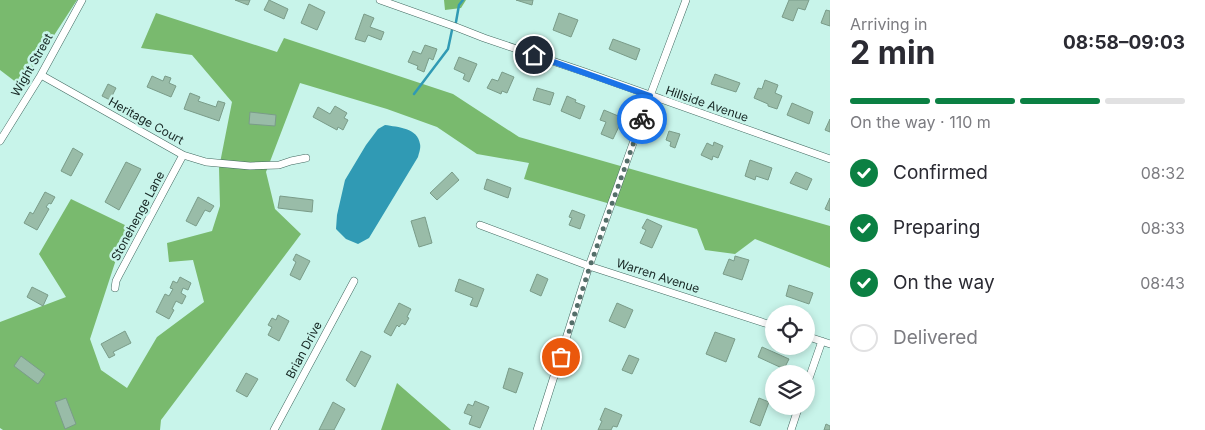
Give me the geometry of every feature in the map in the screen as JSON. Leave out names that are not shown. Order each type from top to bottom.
[{"type":"street","name":"Wight Street","points":[[0,141],[41,75],[82,0]]},
{"type":"street","name":"Hillside Avenue","points":[[380,0],[830,159]]},
{"type":"street","points":[[538,430],[590,266],[686,0]]},
{"type":"street","name":"Heritage Court","points":[[41,75],[183,155],[206,162],[250,166],[279,165],[306,158]]},
{"type":"street","name":"Stonehenge Lane","points":[[115,288],[120,273],[183,155]]},
{"type":"street","name":"Warren Avenue","points":[[480,225],[590,266],[765,323]]},
{"type":"street","name":"Brian Drive","points":[[274,430],[354,281]]},
{"type":"street","points":[[815,339],[830,344]]},
{"type":"street","points":[[814,365],[822,341]]},
{"type":"street","points":[[791,430],[797,415]]},
{"type":"green space","points":[[0,0],[77,0],[21,86],[0,70]]},
{"type":"green space","points":[[444,0],[466,0],[461,8],[445,10]]},
{"type":"green space","points":[[156,13],[277,52],[284,38],[453,94],[519,137],[830,226],[830,268],[755,239],[735,254],[705,250],[697,229],[524,179],[529,163],[477,154],[437,127],[387,109],[300,83],[266,172],[275,209],[301,234],[161,420],[160,430],[3,430],[0,428],[0,322],[66,297],[39,254],[71,199],[127,226],[90,339],[101,370],[127,388],[157,337],[204,302],[193,260],[169,262],[167,243],[212,231],[220,206],[219,168],[232,102],[192,55],[141,48]]},
{"type":"green space","points":[[397,383],[451,430],[381,430]]},
{"type":"water","points":[[385,125],[411,131],[418,139],[420,151],[369,238],[358,244],[346,239],[336,229],[337,215],[345,180],[366,145],[378,129]]},
{"type":"building","points":[[235,0],[250,0],[248,5]]},
{"type":"building","points":[[269,0],[288,9],[284,19],[264,10]]},
{"type":"building","points":[[516,0],[533,0],[532,5]]},
{"type":"building","points":[[789,0],[809,0],[805,10],[798,8],[793,21],[782,17]]},
{"type":"building","points":[[309,4],[325,12],[317,30],[301,23]]},
{"type":"building","points":[[826,10],[830,11],[830,26],[821,23]]},
{"type":"building","points":[[559,13],[578,20],[571,37],[553,30]]},
{"type":"building","points":[[364,14],[374,18],[370,27],[384,32],[381,40],[368,35],[365,42],[355,39]]},
{"type":"building","points":[[613,39],[640,49],[636,60],[609,49]]},
{"type":"building","points":[[425,45],[437,49],[433,60],[429,58],[424,72],[417,69],[418,66],[408,62],[413,51],[421,54]]},
{"type":"building","points":[[459,57],[477,64],[469,82],[463,79],[465,74],[454,69]]},
{"type":"building","points":[[502,72],[514,77],[507,93],[502,91],[501,94],[487,88],[492,79],[498,81]]},
{"type":"building","points":[[715,74],[740,83],[736,92],[711,84]]},
{"type":"building","points":[[152,76],[163,81],[165,76],[171,78],[169,83],[176,86],[171,97],[147,87]]},
{"type":"building","points":[[765,80],[778,85],[775,93],[782,96],[777,109],[754,98],[758,88],[762,89]]},
{"type":"building","points":[[108,84],[116,88],[110,100],[102,96]]},
{"type":"building","points":[[537,88],[554,93],[550,105],[533,100]]},
{"type":"building","points":[[190,93],[200,97],[198,101],[216,107],[218,101],[225,103],[219,121],[184,109]]},
{"type":"building","points":[[567,96],[585,106],[580,119],[561,111]]},
{"type":"building","points":[[792,103],[813,112],[809,124],[787,115]]},
{"type":"building","points":[[335,106],[347,113],[344,118],[348,120],[343,130],[338,127],[337,130],[313,117],[318,107],[330,114]]},
{"type":"building","points":[[604,110],[623,118],[613,139],[601,134],[606,122],[600,120]]},
{"type":"building","points":[[250,112],[276,115],[275,126],[249,124]]},
{"type":"building","points":[[830,119],[830,132],[825,130]]},
{"type":"building","points":[[669,131],[680,134],[675,148],[670,146],[671,142],[666,140]]},
{"type":"building","points":[[714,142],[723,146],[718,158],[713,156],[712,160],[701,155],[707,143],[713,146]]},
{"type":"building","points":[[73,148],[83,154],[71,176],[61,171]]},
{"type":"building","points":[[750,160],[772,168],[768,180],[756,176],[755,180],[745,176]]},
{"type":"building","points":[[126,162],[141,169],[119,210],[105,202]]},
{"type":"building","points":[[452,172],[459,180],[437,200],[430,193]]},
{"type":"building","points":[[796,172],[812,179],[807,190],[790,183]]},
{"type":"building","points":[[487,179],[511,188],[508,198],[484,189]]},
{"type":"building","points":[[45,192],[55,197],[51,204],[49,203],[46,207],[49,209],[37,230],[24,223],[30,212],[33,214]]},
{"type":"building","points":[[280,196],[313,200],[312,212],[278,208]]},
{"type":"building","points":[[198,197],[214,206],[210,212],[205,210],[196,226],[186,221]]},
{"type":"building","points":[[830,198],[830,211],[825,209]]},
{"type":"building","points":[[572,210],[585,215],[580,229],[569,225],[572,218],[569,217]]},
{"type":"building","points":[[425,217],[432,243],[419,247],[411,221]]},
{"type":"building","points":[[647,219],[662,226],[652,248],[640,243],[646,230],[642,228]]},
{"type":"building","points":[[296,254],[310,261],[300,280],[290,275],[296,262],[293,260]]},
{"type":"building","points":[[735,256],[749,260],[742,280],[723,274],[729,259],[734,261]]},
{"type":"building","points":[[537,274],[548,279],[541,296],[530,291]]},
{"type":"building","points":[[180,277],[191,283],[188,290],[183,288],[181,293],[186,296],[182,304],[176,301],[169,319],[156,312],[165,294],[169,296],[173,289],[170,288],[173,281],[177,283]]},
{"type":"building","points":[[459,279],[484,289],[477,307],[470,305],[473,298],[455,291]]},
{"type":"building","points":[[789,285],[813,293],[809,304],[786,296]]},
{"type":"building","points":[[32,287],[48,295],[43,306],[27,297]]},
{"type":"building","points":[[399,303],[411,309],[407,317],[409,318],[405,325],[402,323],[399,327],[397,325],[391,336],[384,332]]},
{"type":"building","points":[[617,303],[633,310],[625,328],[609,321]]},
{"type":"building","points":[[278,315],[289,321],[279,341],[268,335],[272,327],[268,325],[272,318],[276,320]]},
{"type":"building","points":[[125,331],[131,343],[113,352],[115,355],[109,358],[101,344]]},
{"type":"building","points":[[715,332],[735,339],[726,362],[706,354]]},
{"type":"building","points":[[762,347],[765,348],[765,355],[780,355],[789,359],[786,365],[775,365],[758,357]]},
{"type":"building","points":[[361,351],[371,356],[355,387],[346,380]]},
{"type":"building","points":[[629,355],[639,359],[632,374],[622,370]]},
{"type":"building","points":[[21,356],[45,374],[38,384],[14,366]]},
{"type":"building","points":[[509,368],[523,373],[516,393],[503,388]]},
{"type":"building","points":[[246,373],[258,379],[247,397],[236,391]]},
{"type":"building","points":[[66,398],[76,424],[65,429],[55,402]]},
{"type":"building","points":[[759,398],[765,400],[765,413],[760,426],[750,422]]},
{"type":"building","points":[[475,401],[489,407],[480,428],[469,424],[472,416],[464,413],[468,404],[473,406]]},
{"type":"building","points":[[333,402],[345,409],[334,430],[319,430]]},
{"type":"building","points":[[605,408],[622,415],[617,427],[613,426],[611,430],[598,430],[602,421],[600,420]]},
{"type":"building","points":[[826,424],[830,426],[830,430],[824,430]]},
{"type":"waterway","points":[[456,22],[459,5],[463,0]]},
{"type":"waterway","points":[[414,94],[448,49],[452,30]]},
{"type":"way so far","points":[[561,357],[590,266],[642,119]]},
{"type":"route","points":[[534,55],[650,96],[642,119]]}]
